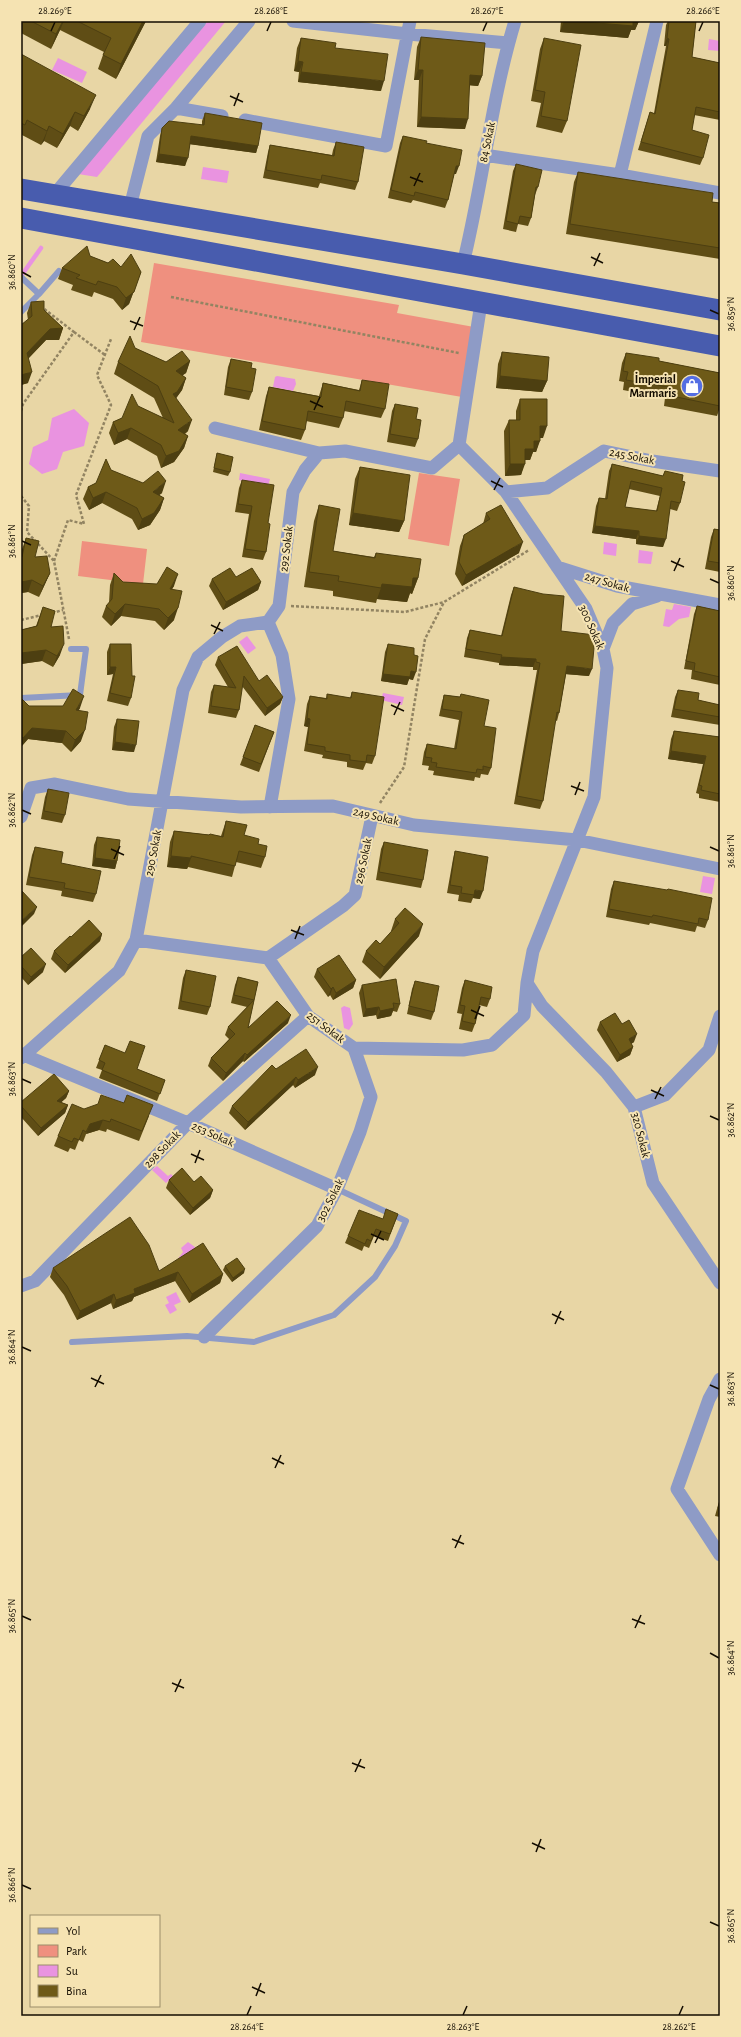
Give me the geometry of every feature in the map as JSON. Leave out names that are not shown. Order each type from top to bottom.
[{"type":"highway","points":[[21,189],[463,264],[720,310]]},
{"type":"highway","points":[[21,218],[720,346]]},
{"type":"street","points":[[54,195],[200,21]]},
{"type":"street","points":[[130,207],[148,136],[176,108],[249,21]]},
{"type":"street","points":[[293,21],[408,34],[508,43]]},
{"type":"street","points":[[176,108],[386,146],[410,21]]},
{"type":"street","name":"84 Sokak","points":[[463,264],[484,155],[508,43],[515,21]]},
{"type":"street","points":[[620,175],[657,21]]},
{"type":"street","points":[[484,155],[620,175],[720,193]]},
{"type":"street","points":[[215,428],[319,453],[345,451],[432,468],[459,445],[481,303]]},
{"type":"street","name":"300 Sokak","points":[[459,445],[506,492],[586,609],[603,649],[607,668],[594,797],[533,951],[527,983]]},
{"type":"street","name":"245 Sokak","points":[[506,492],[547,488],[604,451],[652,461],[720,471]]},
{"type":"street","name":"292 Sokak","points":[[268,622],[279,606],[293,492],[305,470],[319,453]]},
{"type":"street","name":"247 Sokak","points":[[557,567],[617,586],[659,595],[720,605]]},
{"type":"street","name":"247 Sokak","points":[[603,649],[613,624],[632,604],[659,595]]},
{"type":"street","points":[[268,622],[282,655],[289,699],[270,807]]},
{"type":"street","name":"290 Sokak","points":[[22,1056],[119,971],[136,940],[183,690],[198,657],[222,637],[240,626],[268,622]]},
{"type":"street","name":"249 Sokak","points":[[21,817],[31,788],[55,784],[128,799],[163,802],[241,807],[333,806],[414,825],[577,840],[720,869]]},
{"type":"street","name":"296 Sokak","points":[[268,958],[343,906],[355,895],[372,816]]},
{"type":"street","points":[[136,940],[268,958]]},
{"type":"street","name":"251 Sokak","points":[[268,958],[308,1016],[354,1048],[463,1050],[492,1044],[524,1015],[527,983]]},
{"type":"street","name":"320 Sokak","points":[[527,983],[542,1006],[606,1072],[634,1107],[653,1183],[720,1283]]},
{"type":"street","name":"298 Sokak","points":[[21,1286],[35,1281],[188,1123],[308,1016]]},
{"type":"street","points":[[634,1107],[665,1095],[709,1050],[720,1016]]},
{"type":"street","name":"302 Sokak","points":[[204,1337],[317,1226],[337,1189],[360,1132],[371,1096],[354,1048]]},
{"type":"street","name":"253 Sokak","points":[[22,1056],[188,1123],[337,1189]]},
{"type":"street","points":[[720,1379],[710,1399],[677,1489],[720,1555]]},
{"type":"lane","points":[[21,312],[59,271]]},
{"type":"lane","points":[[21,277],[39,294]]},
{"type":"lane","points":[[21,698],[80,695],[86,649],[71,649]]},
{"type":"lane","points":[[72,1342],[187,1336],[254,1342],[334,1315],[375,1277],[395,1246],[406,1221],[337,1189]]},
{"type":"path","points":[[171,297],[473,356]]},
{"type":"path","points":[[33,300],[105,355]]},
{"type":"path","points":[[21,411],[23,404],[74,332]]},
{"type":"path","points":[[71,649],[54,561],[68,520],[84,524],[76,495],[111,405],[97,375],[111,339]]},
{"type":"path","points":[[21,496],[29,506],[27,532],[54,561]]},
{"type":"path","points":[[279,606],[405,612],[444,602],[541,543]]},
{"type":"path","points":[[372,816],[404,767],[425,639],[444,602]]},
{"type":"path","points":[[21,620],[63,610]]},
{"type":"green space","points":[[154,263],[399,305],[397,313],[474,327],[462,397],[141,342]]},
{"type":"green space","points":[[419,473],[460,479],[449,546],[408,539]]},
{"type":"green space","points":[[82,541],[147,549],[143,584],[78,576]]},
{"type":"water","points":[[208,21],[226,21],[97,177],[78,174]]},
{"type":"water","points":[[709,39],[720,41],[720,51],[708,50]]},
{"type":"water","points":[[58,58],[87,72],[82,83],[52,70]]},
{"type":"water","points":[[203,167],[229,171],[227,183],[201,179]]},
{"type":"water","points":[[275,377],[295,379],[296,384],[293,391],[273,387]]},
{"type":"water","points":[[74,409],[89,423],[84,446],[63,452],[57,469],[42,474],[29,464],[33,447],[48,440],[52,418]]},
{"type":"water","points":[[240,473],[270,479],[268,486],[239,480]]},
{"type":"water","points":[[604,542],[617,544],[616,556],[603,554]]},
{"type":"water","points":[[639,550],[653,552],[651,564],[638,563]]},
{"type":"water","points":[[674,604],[691,607],[689,617],[679,619],[669,627],[663,626],[666,609],[672,610]]},
{"type":"water","points":[[247,636],[256,648],[248,654],[239,642]]},
{"type":"water","points":[[383,693],[404,697],[402,705],[381,700]]},
{"type":"water","points":[[703,876],[715,878],[712,894],[700,892]]},
{"type":"water","points":[[344,1006],[350,1008],[353,1024],[349,1030],[344,1028],[341,1008]]},
{"type":"water","points":[[157,1166],[168,1176],[171,1174],[173,1176],[166,1183],[152,1170]]},
{"type":"water","points":[[188,1242],[195,1247],[193,1252],[177,1260],[183,1252],[181,1248]]},
{"type":"water","points":[[176,1292],[181,1302],[174,1305],[177,1310],[170,1314],[165,1305],[169,1303],[166,1297]]},
{"type":"building","points":[[31,21],[63,21],[56,34]]},
{"type":"building","points":[[77,21],[143,21],[121,64],[103,55],[111,38]]},
{"type":"building","points":[[573,21],[633,21],[633,26]]},
{"type":"building","points":[[669,21],[696,21],[692,57],[720,63],[720,112],[696,107],[692,130],[709,135],[703,158],[641,142],[650,112],[655,114],[669,39],[667,38]]},
{"type":"building","points":[[421,37],[485,43],[482,76],[470,75],[468,119],[421,117],[423,70],[418,70]]},
{"type":"building","points":[[301,38],[336,43],[335,48],[388,54],[384,81],[301,72],[303,62],[298,61]]},
{"type":"building","points":[[544,38],[581,45],[567,121],[541,116],[545,92],[535,90]]},
{"type":"building","points":[[21,54],[96,95],[84,116],[75,112],[63,134],[49,126],[47,131],[27,120],[25,125],[21,123]]},
{"type":"building","points":[[205,113],[262,123],[258,146],[191,136],[188,158],[159,154],[162,128],[169,121],[204,125]]},
{"type":"building","points":[[403,136],[427,141],[426,143],[462,150],[459,166],[456,166],[448,200],[415,192],[414,196],[391,190]]},
{"type":"building","points":[[336,142],[364,147],[358,182],[322,175],[321,180],[266,170],[270,145],[334,156]]},
{"type":"building","points":[[516,164],[542,170],[538,187],[536,187],[531,218],[520,216],[518,224],[506,221]]},
{"type":"building","points":[[578,172],[713,193],[712,202],[720,203],[720,248],[570,224]]},
{"type":"building","points":[[87,246],[90,256],[108,263],[113,259],[121,267],[131,254],[141,272],[134,292],[126,298],[117,287],[98,281],[96,285],[76,278],[80,275],[62,268]]},
{"type":"building","points":[[44,301],[44,310],[63,328],[50,329],[27,353],[32,372],[21,375],[21,325],[32,316],[31,302]]},
{"type":"building","points":[[130,336],[135,348],[166,362],[182,351],[190,361],[176,371],[186,378],[177,392],[173,394],[192,420],[178,430],[188,436],[179,451],[166,456],[161,445],[131,428],[118,433],[113,422],[122,418],[132,394],[138,406],[174,423],[158,386],[118,362]]},
{"type":"building","points":[[502,352],[549,357],[547,381],[500,376]]},
{"type":"building","points":[[626,353],[659,358],[659,361],[720,373],[720,406],[667,395],[669,387],[626,380],[628,372],[623,371]]},
{"type":"building","points":[[231,359],[252,363],[251,368],[256,369],[252,392],[226,387]]},
{"type":"building","points":[[362,380],[389,384],[385,409],[346,401],[343,418],[308,411],[305,430],[262,421],[269,387],[321,397],[323,383],[360,391]]},
{"type":"building","points":[[520,399],[547,399],[547,426],[540,426],[540,441],[534,441],[534,449],[525,449],[525,464],[510,464],[509,420],[520,420]]},
{"type":"building","points":[[395,404],[418,408],[416,419],[421,420],[418,439],[390,434]]},
{"type":"building","points":[[217,453],[233,457],[230,472],[214,468]]},
{"type":"building","points":[[106,459],[111,470],[143,483],[158,471],[166,481],[153,492],[164,498],[154,513],[142,519],[137,508],[106,492],[93,498],[88,487],[96,483]]},
{"type":"building","points":[[612,464],[663,476],[665,471],[683,475],[682,481],[685,482],[680,503],[671,501],[666,539],[639,536],[639,531],[595,526],[599,498],[607,499]],"holes":[[[631,481],[662,488],[657,511],[625,507]]]},
{"type":"building","points":[[360,467],[410,475],[404,521],[353,513]]},
{"type":"building","points":[[242,480],[274,485],[268,523],[270,524],[266,552],[245,549],[252,506],[238,504]]},
{"type":"building","points":[[319,505],[340,509],[333,551],[375,558],[376,553],[421,559],[418,578],[413,578],[412,587],[382,584],[381,588],[338,581],[339,576],[309,572]]},
{"type":"building","points":[[501,505],[523,542],[466,575],[459,562],[464,535],[490,519],[486,513]]},
{"type":"building","points":[[714,529],[720,530],[720,563],[708,561]]},
{"type":"building","points":[[26,538],[39,541],[35,557],[47,556],[50,573],[43,586],[32,580],[21,582],[21,557]]},
{"type":"building","points":[[167,567],[178,574],[170,589],[182,591],[178,608],[168,618],[159,609],[125,604],[115,614],[106,606],[112,599],[114,573],[123,582],[157,584]]},
{"type":"building","points":[[230,568],[236,577],[252,568],[261,582],[226,602],[212,579]]},
{"type":"building","points":[[514,587],[543,594],[564,596],[561,631],[595,635],[592,669],[567,666],[559,713],[557,712],[543,801],[517,796],[540,663],[536,662],[536,659],[501,657],[502,655],[466,649],[470,630],[502,636]]},
{"type":"building","points":[[697,606],[720,611],[720,677],[694,671],[695,663],[686,661]]},
{"type":"building","points":[[43,607],[55,611],[51,627],[63,626],[64,644],[57,656],[46,650],[21,653],[21,630],[37,626]]},
{"type":"building","points":[[110,644],[131,644],[132,676],[135,676],[131,698],[110,693],[116,667],[110,667]]},
{"type":"building","points":[[388,644],[414,648],[414,655],[418,656],[416,672],[411,671],[410,677],[383,674]]},
{"type":"building","points":[[237,646],[259,681],[267,675],[283,697],[267,708],[244,676],[239,710],[211,706],[214,685],[236,688],[218,657]]},
{"type":"building","points":[[73,689],[84,696],[76,710],[88,712],[85,730],[75,740],[66,731],[32,728],[23,738],[21,737],[21,698],[29,706],[63,706]]},
{"type":"building","points":[[678,690],[699,693],[698,700],[720,705],[720,717],[674,709]]},
{"type":"building","points":[[352,692],[384,697],[375,756],[367,755],[366,762],[350,760],[350,755],[325,751],[325,747],[307,744],[310,719],[307,718],[310,696],[327,699],[327,694],[351,698]]},
{"type":"building","points":[[461,694],[489,700],[484,726],[496,728],[491,768],[483,766],[483,770],[477,769],[476,773],[436,767],[437,763],[431,762],[432,758],[425,757],[427,744],[456,749],[462,712],[442,709],[444,695],[460,697]]},
{"type":"building","points":[[117,719],[139,721],[136,745],[115,742]]},
{"type":"building","points":[[255,725],[274,732],[261,764],[243,757]]},
{"type":"building","points":[[674,731],[720,737],[720,794],[701,790],[702,786],[699,785],[706,756],[671,751]]},
{"type":"building","points":[[48,789],[69,793],[65,815],[44,811]]},
{"type":"building","points":[[226,821],[247,825],[244,835],[259,839],[258,844],[267,846],[265,857],[239,851],[235,866],[191,856],[191,858],[171,856],[174,831],[210,834],[223,837]]},
{"type":"building","points":[[97,837],[120,840],[117,861],[95,858]]},
{"type":"building","points":[[384,842],[428,850],[423,880],[379,872]]},
{"type":"building","points":[[35,847],[63,852],[61,863],[101,871],[96,894],[64,888],[65,883],[29,877]]},
{"type":"building","points":[[455,851],[488,857],[483,891],[475,890],[474,895],[461,893],[462,887],[450,885]]},
{"type":"building","points":[[614,881],[668,889],[712,898],[708,920],[699,918],[698,924],[653,915],[652,917],[609,909]]},
{"type":"building","points":[[21,890],[37,907],[21,921]]},
{"type":"building","points":[[405,908],[423,924],[384,967],[366,951],[376,940],[380,944],[399,923],[395,919]]},
{"type":"building","points":[[89,920],[102,934],[68,965],[54,951]]},
{"type":"building","points":[[31,948],[46,964],[31,977],[21,966],[21,957]]},
{"type":"building","points":[[339,955],[356,980],[336,993],[333,987],[331,989],[317,969]]},
{"type":"building","points":[[186,970],[216,976],[210,1007],[181,1001]]},
{"type":"building","points":[[238,977],[258,982],[248,1028],[277,1001],[291,1015],[247,1055],[245,1053],[226,1073],[211,1058],[235,1034],[228,1027],[254,1000],[234,995]]},
{"type":"building","points":[[396,979],[400,1004],[393,1003],[394,1008],[380,1011],[379,1007],[366,1009],[362,985]]},
{"type":"building","points":[[465,980],[492,987],[490,999],[481,997],[475,1024],[462,1021],[465,1006],[460,1005]]},
{"type":"building","points":[[415,981],[439,986],[434,1012],[409,1006]]},
{"type":"building","points":[[615,1013],[622,1024],[629,1020],[637,1034],[629,1039],[633,1047],[620,1055],[600,1022]]},
{"type":"building","points":[[130,1041],[145,1046],[137,1069],[165,1080],[160,1094],[102,1070],[105,1063],[99,1060],[105,1045],[125,1053]]},
{"type":"building","points":[[306,1049],[318,1067],[298,1080],[296,1077],[248,1122],[232,1106],[272,1065],[276,1069]]},
{"type":"building","points":[[54,1074],[69,1091],[57,1101],[68,1105],[41,1128],[21,1106],[21,1102]]},
{"type":"building","points":[[101,1095],[124,1103],[127,1095],[153,1105],[142,1131],[111,1119],[110,1122],[103,1120],[90,1124],[86,1132],[83,1130],[79,1140],[74,1138],[72,1142],[58,1136],[72,1104],[84,1109],[98,1104]]},
{"type":"building","points":[[182,1168],[194,1182],[201,1176],[213,1190],[193,1208],[169,1180]]},
{"type":"building","points":[[386,1209],[398,1214],[390,1234],[376,1229],[371,1241],[367,1239],[365,1244],[348,1236],[359,1210],[383,1219]]},
{"type":"building","points":[[130,1217],[149,1245],[159,1271],[203,1243],[223,1274],[192,1294],[178,1272],[134,1289],[135,1293],[116,1300],[114,1294],[80,1311],[67,1286],[53,1268]]},
{"type":"building","points":[[237,1258],[245,1269],[233,1278],[225,1266]]},
{"type":"waterway","points":[[21,276],[41,248]]},
{"type":"place","name":"İmperial Marmaris","points":[[692,386]]}]
